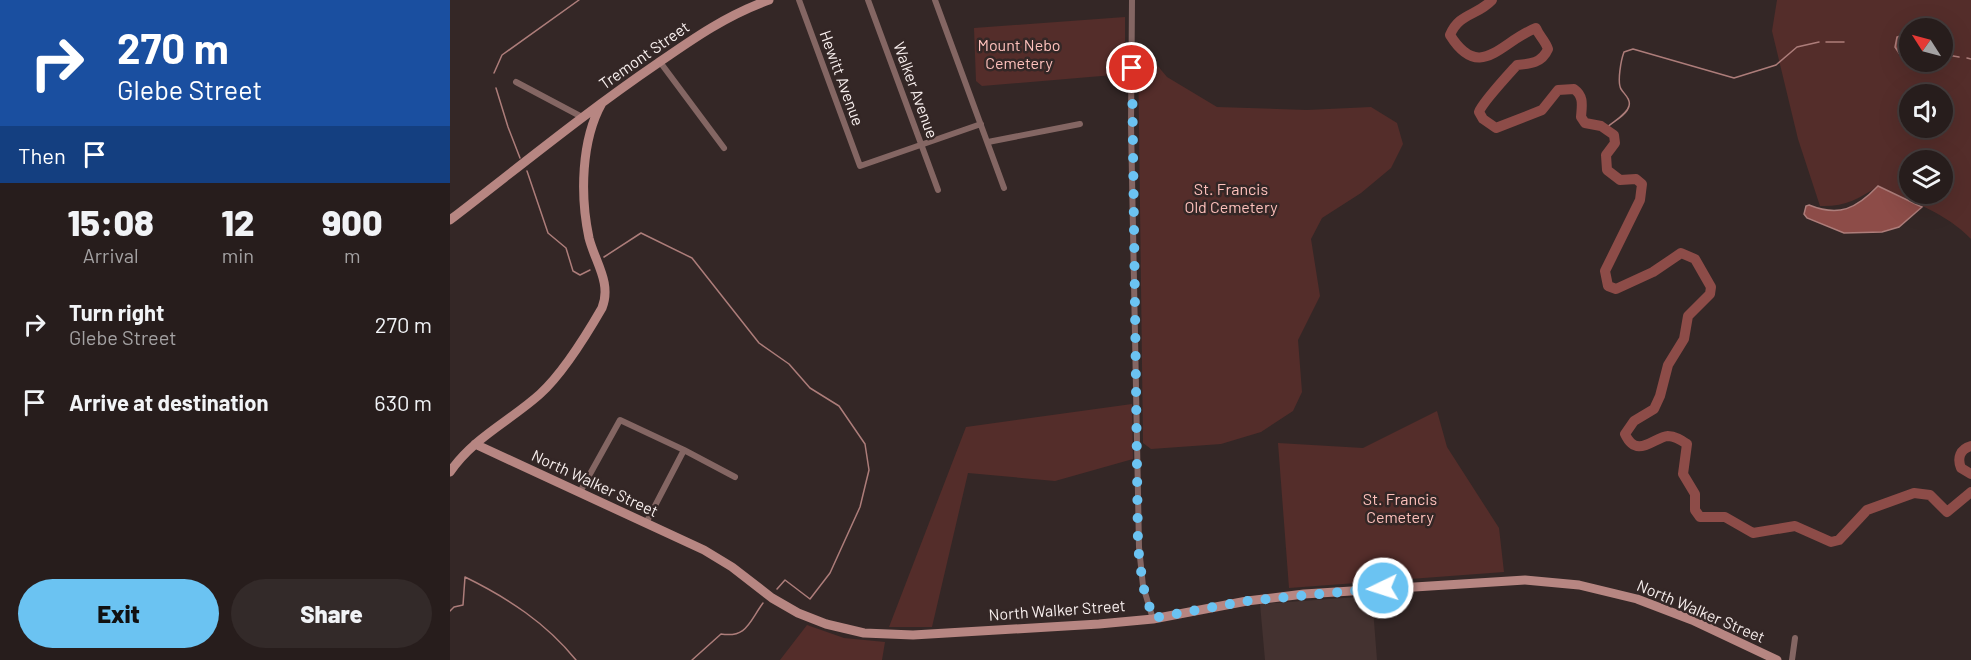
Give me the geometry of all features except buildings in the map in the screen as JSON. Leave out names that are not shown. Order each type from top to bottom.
[{"type":"main road","name":"Tremont Street","points":[[450,220],[582,117],[715,24],[769,0]]},
{"type":"main road","name":"Tremont Street","points":[[450,472],[475,444],[550,384],[595,321],[605,302],[605,283],[589,237],[584,196],[588,137],[593,119],[602,103]]},
{"type":"main road","name":"North Walker Street","points":[[475,444],[718,558],[772,598],[798,613],[853,632],[913,635],[1099,624],[1153,618],[1247,601],[1304,594],[1524,580],[1580,585],[1637,599],[1692,620],[1778,660]]},
{"type":"street","name":"Hewitt Avenue","points":[[800,0],[860,166],[921,145]]},
{"type":"street","name":"Walker Avenue","points":[[868,0],[938,190]]},
{"type":"street","points":[[935,0],[1005,188]]},
{"type":"street","points":[[1132,0],[1131,124],[1138,547],[1143,586],[1153,618]]},
{"type":"street","points":[[660,62],[724,148]]},
{"type":"street","points":[[516,82],[582,117]]},
{"type":"street","points":[[921,145],[981,124]]},
{"type":"street","points":[[988,142],[1080,124]]},
{"type":"street","points":[[580,492],[620,420],[735,477]]},
{"type":"street","points":[[646,523],[684,450]]},
{"type":"street","points":[[1792,660],[1795,638]]},
{"type":"shaded area","points":[[1899,36],[1899,53],[1895,47]]},
{"type":"shaded area","points":[[1878,186],[1899,196],[1899,204],[1916,204],[1922,207],[1899,227],[1882,232],[1844,233],[1807,218],[1804,214],[1806,206],[1809,205],[1829,210],[1846,209],[1870,194]]},
{"type":"shaded area","points":[[1372,596],[1377,660],[1265,660],[1260,604]]},
{"type":"green space","points":[[1777,0],[1971,0],[1971,239],[1951,222],[1917,204],[1953,204],[1953,150],[1899,150],[1899,196],[1878,186],[1851,201],[1820,206],[1798,139],[1772,31]]},
{"type":"green space","name":"Mount Nebo Cemetery","points":[[1125,17],[1125,74],[982,86],[976,81],[974,28]]},
{"type":"green space","name":"St. Francis Old Cemetery","points":[[1138,48],[1146,52],[1167,77],[1217,107],[1307,110],[1371,107],[1397,123],[1403,144],[1391,168],[1361,193],[1322,218],[1311,239],[1320,296],[1298,340],[1302,392],[1293,411],[1261,432],[1221,444],[1151,449],[1143,443]]},
{"type":"green space","points":[[1132,404],[1133,459],[1055,481],[968,473],[932,627],[889,627],[966,427]]},
{"type":"green space","name":"St. Francis Cemetery","points":[[1437,411],[1447,447],[1499,528],[1504,572],[1289,588],[1278,443],[1363,448]]},
{"type":"green space","points":[[807,625],[844,638],[885,642],[882,660],[780,660]]},
{"type":"waterway","points":[[494,73],[502,55],[579,0]]},
{"type":"waterway","points":[[1492,0],[1463,18],[1454,28],[1450,35],[1461,49],[1471,56],[1481,57],[1501,49],[1536,28],[1548,49],[1539,60],[1517,65],[1481,108],[1479,112],[1483,119],[1496,128],[1542,110],[1558,90],[1574,89],[1581,98],[1581,117],[1585,123],[1601,126],[1614,135],[1615,143],[1606,155],[1607,170],[1620,180],[1636,179],[1642,184],[1640,200],[1605,271],[1608,286],[1616,289],[1653,272],[1681,253],[1695,259],[1711,287],[1710,294],[1688,316],[1684,339],[1668,365],[1654,409],[1634,421],[1625,434],[1630,442],[1640,446],[1668,436],[1676,437],[1687,444],[1683,474],[1695,494],[1695,510],[1700,517],[1725,517],[1753,533],[1795,526],[1831,542],[1839,540],[1867,510],[1914,493],[1930,495],[1947,512],[1971,492]]},
{"type":"waterway","points":[[1605,129],[1629,106],[1629,101],[1619,81],[1624,52],[1633,49],[1734,78],[1776,65],[1797,47],[1819,42]]},
{"type":"waterway","points":[[1826,42],[1844,42]]},
{"type":"waterway","points":[[1953,56],[1959,57]]},
{"type":"waterway","points":[[1967,58],[1971,59]]},
{"type":"waterway","points":[[496,88],[520,158]]},
{"type":"waterway","points":[[527,171],[548,233],[566,248],[573,271],[580,275],[590,270]]},
{"type":"waterway","points":[[604,257],[641,233],[692,258],[759,343],[789,364],[810,388],[839,406],[865,444],[869,470],[860,507],[830,573],[810,599],[785,580],[777,589]]},
{"type":"waterway","points":[[1971,446],[1960,454],[1959,461],[1961,468],[1971,474]]},
{"type":"waterway","points":[[450,611],[454,607],[463,605],[465,577],[525,612],[552,634],[576,660]]},
{"type":"waterway","points":[[692,660],[721,634],[730,635],[742,631],[763,603]]},
{"type":"route","points":[[1132,68],[1138,547],[1143,586],[1153,618],[1247,601],[1383,588]]}]
